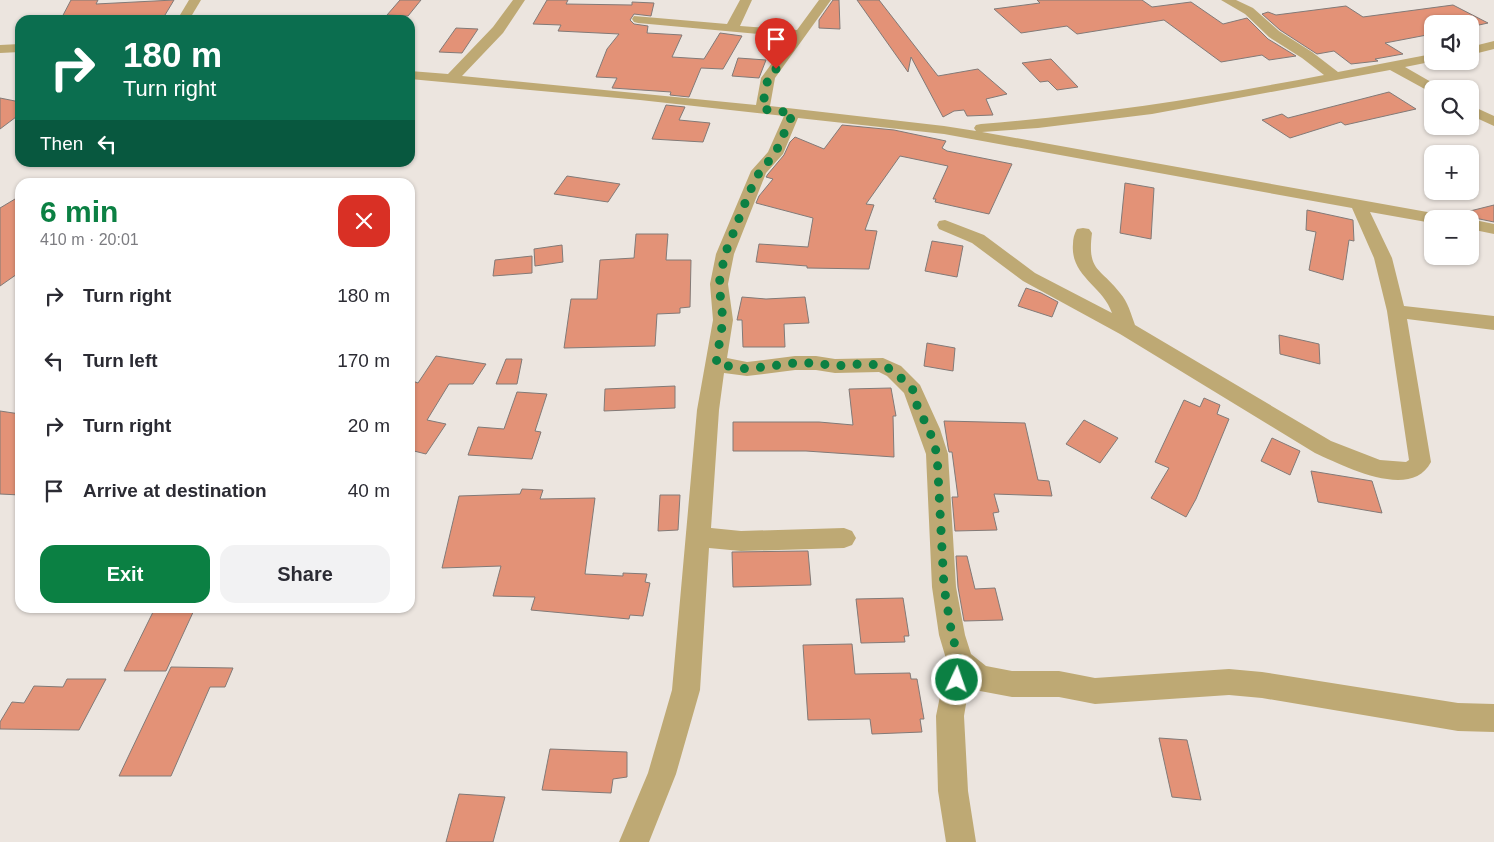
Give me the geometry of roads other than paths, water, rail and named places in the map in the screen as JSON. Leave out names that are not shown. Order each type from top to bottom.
[{"type":"street","points":[[186,15],[195,0]]},
{"type":"street","points":[[453,77],[498,30],[518,0]]},
{"type":"street","points":[[734,28],[733,24],[746,0]]},
{"type":"street","points":[[762,109],[768,78],[825,0]]},
{"type":"street","points":[[1227,0],[1249,11],[1274,34],[1307,55],[1335,77]]},
{"type":"street","points":[[638,19],[740,30],[800,34]]},
{"type":"street","points":[[1479,49],[1494,45]]},
{"type":"street","points":[[0,49],[15,48]]},
{"type":"street","points":[[1479,54],[1494,60]]},
{"type":"street","points":[[944,130],[1038,124],[1124,114],[1424,60]]},
{"type":"street","points":[[1392,66],[1424,84]]},
{"type":"street","points":[[415,75],[453,77],[944,130],[1424,216]]},
{"type":"street","points":[[634,842],[662,774],[686,690],[708,410],[723,320],[719,284],[725,254],[752,186],[760,171],[775,154],[793,113]]},
{"type":"street","points":[[1479,114],[1494,122]]},
{"type":"street","points":[[945,225],[978,239],[1029,277],[1127,329],[1323,447],[1353,460],[1389,471],[1412,470],[1420,462],[1420,448],[1407,385],[1396,311],[1383,258],[1358,204]]},
{"type":"street","points":[[1479,226],[1494,229]]},
{"type":"street","points":[[1083,233],[1081,247],[1085,266],[1095,279],[1114,297],[1127,329]]},
{"type":"street","points":[[1396,311],[1494,323]]},
{"type":"street","points":[[716,364],[747,369],[795,363],[816,363],[835,366],[882,365],[894,371],[913,390],[918,409],[929,429],[937,454],[944,587],[952,635],[960,662],[950,716],[953,791],[961,842]]},
{"type":"street","points":[[698,537],[741,541],[844,538]]},
{"type":"street","points":[[960,662],[980,678],[1012,684],[1059,684],[1095,690],[1229,682],[1262,685],[1458,717],[1494,718]]}]
